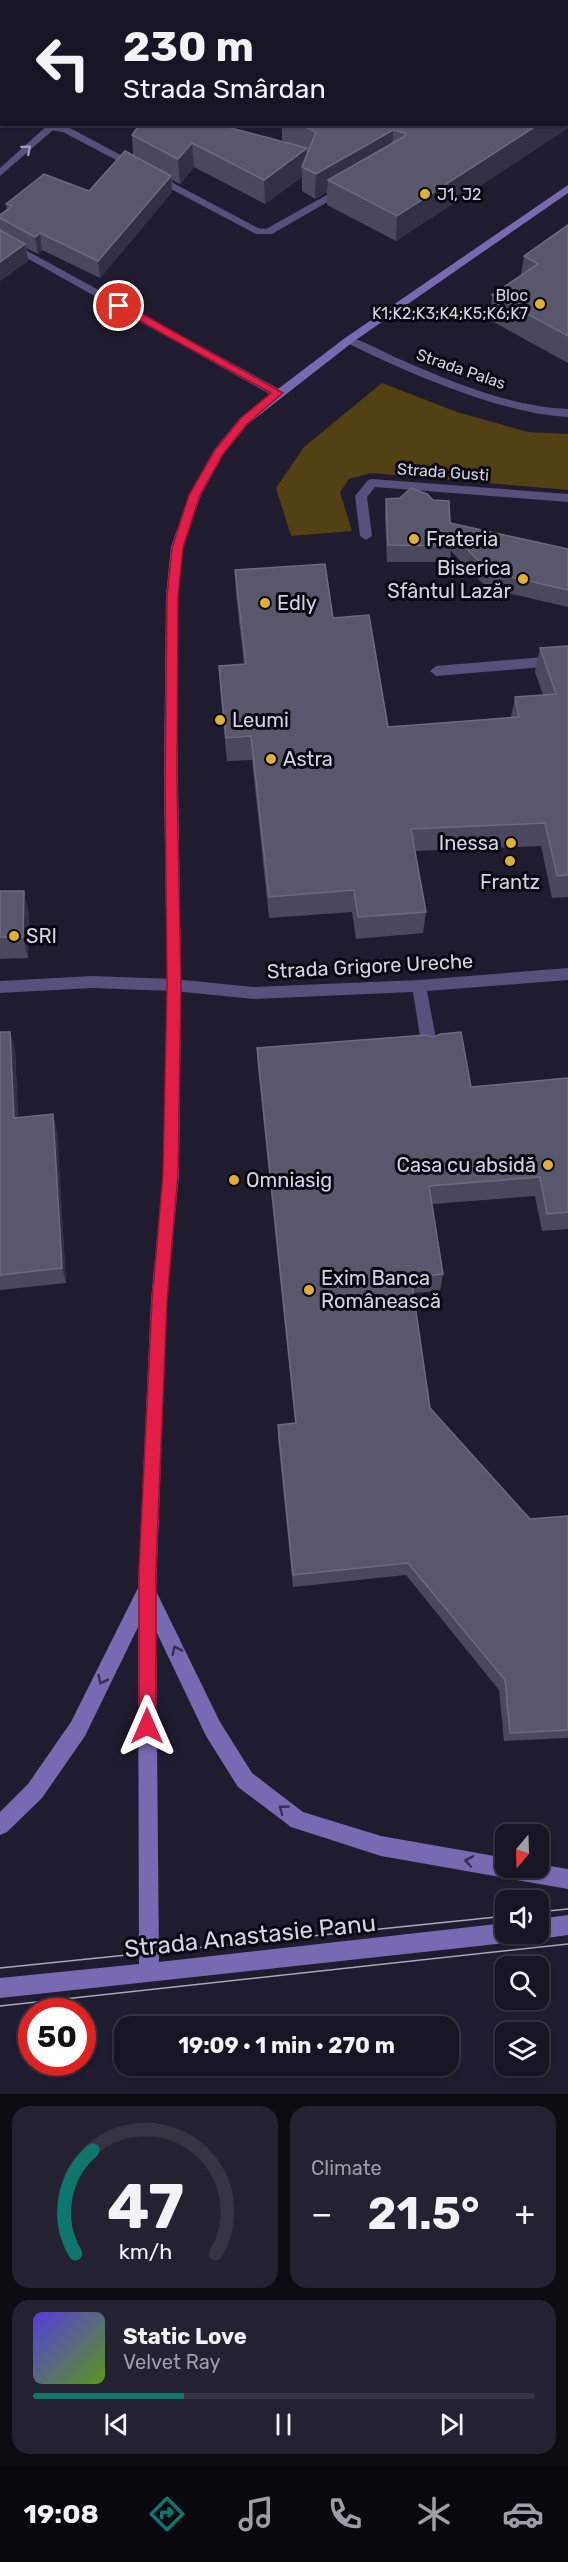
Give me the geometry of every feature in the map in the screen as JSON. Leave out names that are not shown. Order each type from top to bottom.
[{"type":"main road","points":[[149,1973],[147,1590],[159,1301],[171,1174],[174,985],[171,770],[172,596],[177,548],[195,495],[219,453],[244,421],[349,340],[568,188]]},
{"type":"main road","points":[[0,1825],[35,1791],[78,1729],[147,1590]]},
{"type":"main road","points":[[147,1590],[213,1729],[245,1780],[297,1820],[381,1846],[568,1879]]},
{"type":"main road","points":[[549,1928],[568,1925]]},
{"type":"main road","name":"Strada Anastasie Panu","points":[[0,1988],[495,1934]]},
{"type":"street","points":[[0,173],[53,126],[65,129],[256,231],[268,232],[357,182]]},
{"type":"street","points":[[0,239],[278,393]]},
{"type":"street","name":"Strada Palas","points":[[349,340],[391,362],[475,392],[523,406],[568,413]]},
{"type":"street","name":"Strada Gusti","points":[[366,536],[360,496],[372,483],[568,498]]},
{"type":"street","points":[[436,671],[568,660]]},
{"type":"street","name":"Strada Grigore Ureche","points":[[0,987],[92,982],[174,985],[253,993],[419,986],[568,974]]},
{"type":"street","points":[[419,986],[430,1049]]},
{"type":"shaded area","points":[[382,383],[457,412],[528,432],[568,434],[568,490],[371,473],[349,479],[340,492],[352,531],[291,536],[276,488],[304,447]]},
{"type":"building","points":[[139,126],[224,126],[307,148],[264,180],[192,143],[178,159],[132,135]]},
{"type":"building","points":[[304,126],[536,126],[397,216],[328,180],[405,136],[405,133],[393,130],[316,174],[302,167],[316,132]]},
{"type":"building","points":[[125,151],[171,176],[98,261],[40,233],[35,237],[0,218],[0,215],[12,206],[6,204],[44,174],[89,191]]},
{"type":"building","name":"Bloc K1;K2;K3;K4;K5;K6;K7","points":[[568,225],[568,336],[492,295],[538,264],[524,256]]},
{"type":"building","points":[[0,230],[25,244],[0,262]]},
{"type":"building","points":[[411,488],[427,494],[433,500],[449,501],[450,523],[568,549],[568,590],[489,572],[451,532],[452,546],[388,545],[386,499],[400,498]]},
{"type":"building","points":[[325,564],[333,618],[369,615],[388,727],[519,717],[515,697],[556,694],[540,648],[568,646],[568,875],[557,876],[545,823],[411,829],[426,912],[358,917],[354,890],[269,897],[251,736],[226,738],[219,666],[246,664],[235,570]]},
{"type":"building","points":[[0,891],[24,891],[23,937],[0,937]]},
{"type":"building","points":[[0,1032],[10,1032],[14,1118],[53,1114],[62,1268],[0,1275]]},
{"type":"building","points":[[461,1032],[471,1087],[568,1078],[568,1212],[547,1214],[540,1177],[429,1186],[443,1274],[411,1277],[430,1408],[530,1519],[568,1516],[568,1730],[510,1733],[505,1680],[408,1563],[293,1575],[278,1425],[296,1423],[257,1048],[426,1035],[433,1037]]},
{"type":"tram line","points":[[549,1911],[568,1909]]},
{"type":"tram line","points":[[0,1968],[495,1917]]},
{"type":"tram line","points":[[0,2006],[568,1944]]},
{"type":"place","name":"J1, J2","points":[[425,194]]},
{"type":"place","name":"Bloc K1;K2;K3;K4;K5;K6;K7","points":[[540,304]]},
{"type":"place","name":"Frateria","points":[[414,539]]},
{"type":"place","name":"Biserica Sfântul Lazăr","points":[[523,579]]},
{"type":"place","name":"Edly","points":[[265,603]]},
{"type":"place","name":"Leumi","points":[[220,720]]},
{"type":"place","name":"Astra","points":[[271,759]]},
{"type":"place","name":"Inessa","points":[[511,843]]},
{"type":"place","name":"Frantz","points":[[510,861]]},
{"type":"place","name":"SRI","points":[[14,936]]},
{"type":"place","name":"Casa cu absidă","points":[[548,1165]]},
{"type":"place","name":"Omniasig","points":[[234,1180]]},
{"type":"place","name":"Exim Banca Românească","points":[[309,1290]]},
{"type":"route","points":[[119,306],[278,393],[244,421],[219,453],[195,495],[177,548],[172,596],[171,782],[174,985],[171,1174],[159,1301],[147,1568],[147,1726]]}]
